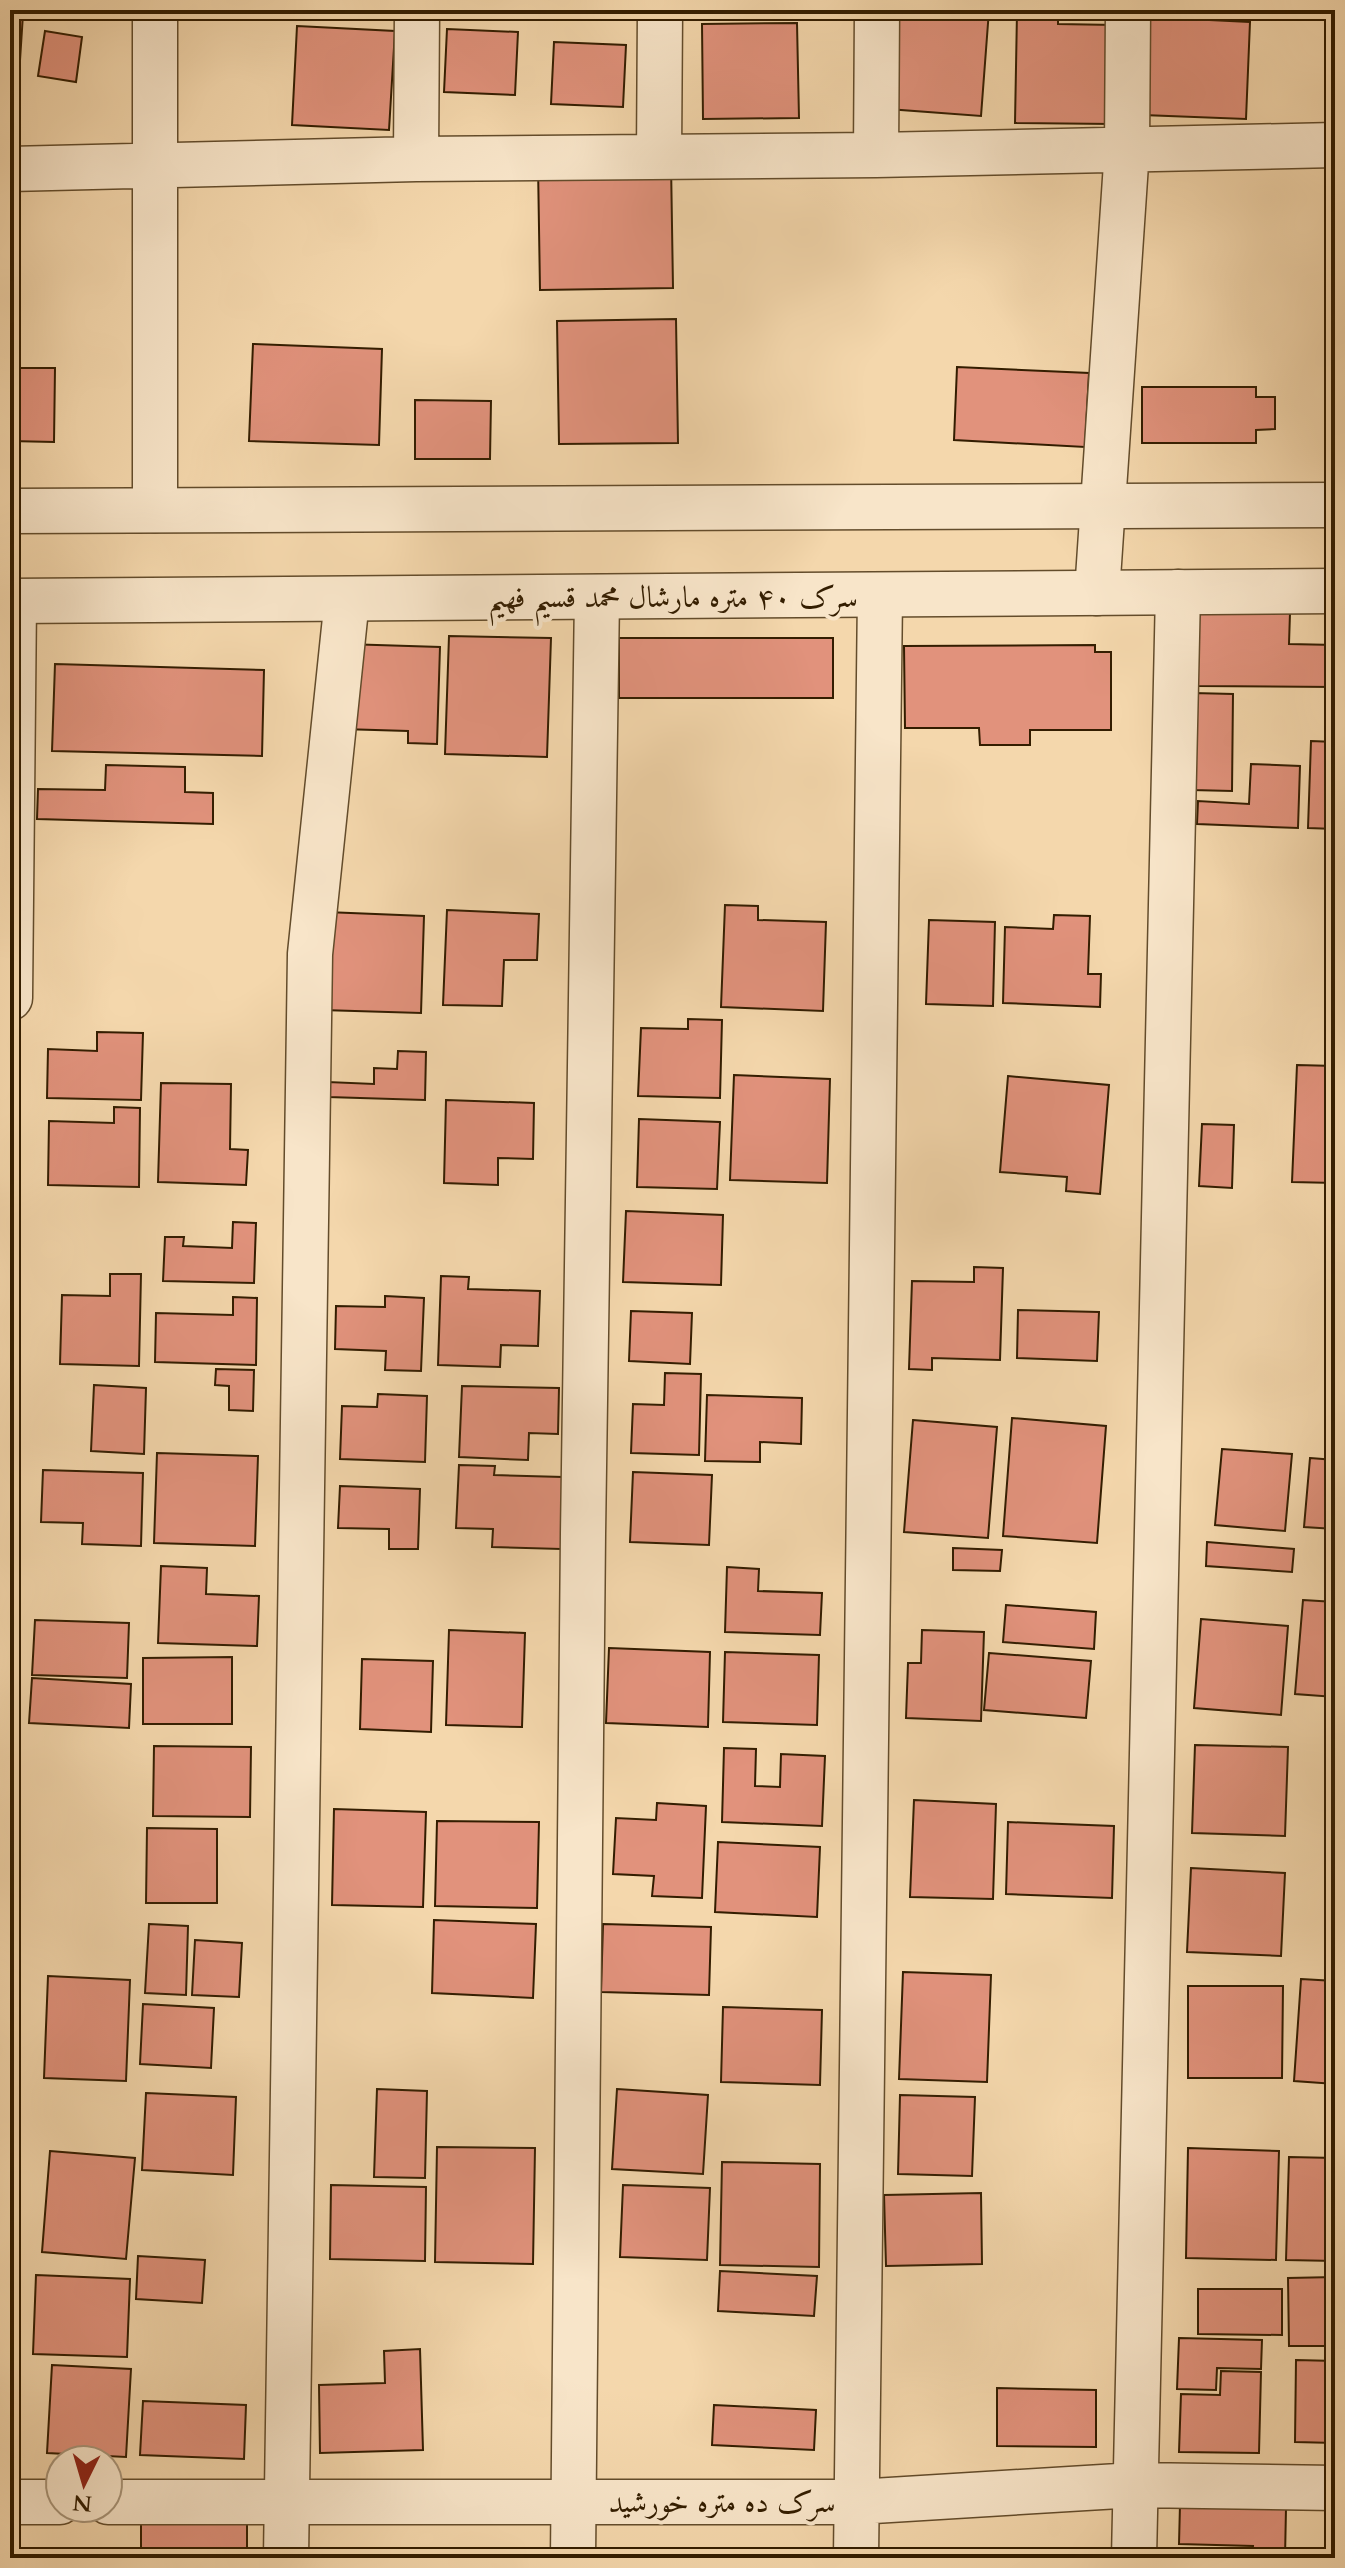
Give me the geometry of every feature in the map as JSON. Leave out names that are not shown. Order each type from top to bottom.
[{"type":"street","points":[[155,10],[155,510]]},
{"type":"street","points":[[416,159],[417,10]]},
{"type":"street","points":[[659,157],[660,10]]},
{"type":"street","points":[[876,155],[877,10]]},
{"type":"street","points":[[1097,593],[1127,149],[1128,10]]},
{"type":"street","points":[[10,169],[416,159],[876,155],[1335,145]]},
{"type":"street","points":[[10,511],[1335,505]]},
{"type":"street","name":"سرک ۴۰ متره مارشال محمد قسیم فهیم","points":[[12,601],[1335,591]]},
{"type":"street","points":[[1134,2558],[1178,592]]},
{"type":"street","points":[[856,2558],[880,595]]},
{"type":"street","points":[[573,2558],[597,597]]},
{"type":"street","points":[[286,2558],[310,954],[347,599]]},
{"type":"street","points":[[10,998],[12,601]]},
{"type":"street","name":"سرک ده متره خورشید","points":[[124,2502],[857,2502],[1135,2485],[1335,2488]]},
{"type":"street","points":[[10,2502],[44,2502]]},
{"type":"building","points":[[951,10],[989,10],[981,116],[888,109],[895,15],[950,19]]},
{"type":"building","points":[[1017,12],[1058,13],[1058,24],[1115,25],[1113,124],[1015,123]]},
{"type":"building","points":[[10,13],[23,14],[16,122],[10,121]]},
{"type":"building","points":[[1148,17],[1250,22],[1246,119],[1143,115]]},
{"type":"building","points":[[797,23],[799,118],[703,119],[702,24]]},
{"type":"building","points":[[297,26],[395,31],[389,130],[292,125]]},
{"type":"building","points":[[447,29],[518,32],[515,95],[444,92]]},
{"type":"building","points":[[45,31],[82,37],[76,82],[38,76]]},
{"type":"building","points":[[554,42],[626,45],[623,107],[551,104]]},
{"type":"building","points":[[671,163],[673,288],[540,290],[538,165]]},
{"type":"building","points":[[676,319],[678,443],[559,444],[557,321]]},
{"type":"building","points":[[253,344],[382,349],[379,445],[249,441]]},
{"type":"building","points":[[957,367],[1089,373],[1085,447],[954,440]]},
{"type":"building","points":[[11,368],[55,368],[54,442],[10,441]]},
{"type":"building","points":[[1142,387],[1256,387],[1256,397],[1275,397],[1275,429],[1256,430],[1256,443],[1142,443]]},
{"type":"building","points":[[415,400],[491,401],[490,459],[415,459]]},
{"type":"building","points":[[1197,612],[1290,613],[1289,644],[1335,645],[1335,687],[1197,686]]},
{"type":"building","points":[[449,636],[551,638],[547,757],[445,754]]},
{"type":"building","points":[[619,638],[833,638],[833,698],[619,698]]},
{"type":"building","points":[[345,644],[440,647],[437,744],[408,743],[408,731],[342,729]]},
{"type":"building","points":[[1095,645],[1095,652],[1111,652],[1111,730],[1030,730],[1030,745],[980,745],[979,728],[905,728],[904,646]]},
{"type":"building","points":[[55,664],[264,670],[262,756],[52,751]]},
{"type":"building","points":[[1193,693],[1233,694],[1232,791],[1192,790]]},
{"type":"building","points":[[1311,741],[1335,742],[1335,829],[1308,828]]},
{"type":"building","points":[[1251,764],[1300,766],[1298,828],[1197,824],[1198,801],[1249,804]]},
{"type":"building","points":[[106,765],[185,767],[185,792],[213,793],[213,824],[37,819],[38,789],[105,790]]},
{"type":"building","points":[[725,905],[758,906],[758,920],[826,922],[823,1011],[721,1007]]},
{"type":"building","points":[[447,910],[539,914],[537,960],[504,960],[502,1006],[443,1005]]},
{"type":"building","points":[[326,912],[424,916],[421,1013],[322,1010]]},
{"type":"building","points":[[1054,915],[1090,916],[1088,974],[1101,974],[1100,1007],[1003,1003],[1005,927],[1053,929]]},
{"type":"building","points":[[929,920],[995,922],[993,1006],[926,1004]]},
{"type":"building","points":[[688,1019],[722,1020],[720,1098],[638,1096],[641,1028],[688,1029]]},
{"type":"building","points":[[97,1032],[143,1033],[141,1100],[47,1098],[48,1049],[97,1051]]},
{"type":"building","points":[[398,1051],[426,1052],[425,1100],[328,1097],[328,1082],[374,1084],[374,1068],[397,1069]]},
{"type":"building","points":[[1297,1065],[1335,1066],[1335,1183],[1292,1182]]},
{"type":"building","points":[[734,1075],[830,1079],[827,1183],[730,1180]]},
{"type":"building","points":[[1008,1076],[1109,1085],[1100,1194],[1066,1191],[1067,1177],[1000,1172]]},
{"type":"building","points":[[161,1083],[231,1084],[230,1149],[248,1150],[246,1185],[158,1182]]},
{"type":"building","points":[[446,1100],[534,1103],[533,1159],[498,1158],[498,1185],[444,1183]]},
{"type":"building","points":[[114,1107],[140,1108],[139,1187],[48,1185],[49,1121],[114,1123]]},
{"type":"building","points":[[639,1119],[720,1122],[717,1189],[637,1187]]},
{"type":"building","points":[[1202,1124],[1234,1125],[1232,1188],[1199,1186]]},
{"type":"building","points":[[626,1211],[723,1215],[721,1285],[623,1282]]},
{"type":"building","points":[[233,1222],[256,1223],[254,1283],[163,1281],[165,1237],[184,1237],[183,1246],[232,1248]]},
{"type":"building","points":[[974,1267],[1003,1268],[1000,1360],[932,1358],[932,1370],[909,1369],[912,1281],[974,1282]]},
{"type":"building","points":[[110,1274],[141,1274],[139,1366],[60,1364],[62,1295],[110,1296]]},
{"type":"building","points":[[441,1276],[469,1277],[468,1289],[540,1291],[538,1346],[501,1345],[500,1367],[438,1365]]},
{"type":"building","points":[[385,1296],[424,1298],[421,1371],[385,1370],[386,1351],[335,1349],[336,1306],[385,1307]]},
{"type":"building","points":[[233,1297],[257,1298],[256,1365],[155,1362],[156,1313],[233,1315]]},
{"type":"building","points":[[1018,1310],[1099,1312],[1097,1361],[1017,1358]]},
{"type":"building","points":[[631,1311],[692,1313],[690,1364],[629,1361]]},
{"type":"building","points":[[216,1369],[254,1370],[253,1411],[229,1410],[229,1386],[215,1385]]},
{"type":"building","points":[[665,1373],[701,1374],[699,1455],[631,1453],[633,1404],[664,1405]]},
{"type":"building","points":[[94,1385],[146,1388],[144,1454],[91,1451]]},
{"type":"building","points":[[462,1386],[559,1388],[558,1434],[529,1433],[528,1460],[459,1457]]},
{"type":"building","points":[[378,1394],[427,1396],[425,1462],[340,1459],[342,1406],[377,1407]]},
{"type":"building","points":[[707,1395],[802,1398],[801,1444],[760,1442],[760,1462],[705,1461]]},
{"type":"building","points":[[1012,1418],[1106,1426],[1097,1543],[1003,1536]]},
{"type":"building","points":[[913,1420],[997,1427],[988,1538],[904,1532]]},
{"type":"building","points":[[1222,1449],[1292,1454],[1285,1531],[1215,1525]]},
{"type":"building","points":[[157,1453],[258,1456],[255,1546],[154,1543]]},
{"type":"building","points":[[1310,1458],[1335,1460],[1335,1529],[1304,1527]]},
{"type":"building","points":[[459,1465],[495,1466],[494,1475],[563,1477],[561,1549],[492,1547],[493,1529],[456,1528]]},
{"type":"building","points":[[43,1470],[143,1473],[141,1546],[82,1544],[83,1523],[41,1522]]},
{"type":"building","points":[[633,1472],[712,1475],[709,1545],[630,1542]]},
{"type":"building","points":[[340,1486],[420,1489],[418,1549],[389,1549],[389,1529],[338,1528]]},
{"type":"building","points":[[1207,1542],[1294,1549],[1292,1572],[1206,1566]]},
{"type":"building","points":[[953,1548],[1002,1550],[1000,1571],[953,1570]]},
{"type":"building","points":[[161,1566],[207,1568],[206,1594],[259,1596],[257,1646],[158,1643]]},
{"type":"building","points":[[727,1567],[759,1569],[758,1591],[822,1593],[820,1635],[725,1632]]},
{"type":"building","points":[[1303,1600],[1335,1602],[1335,1697],[1295,1694]]},
{"type":"building","points":[[1006,1605],[1096,1612],[1094,1649],[1003,1642]]},
{"type":"building","points":[[1201,1619],[1288,1626],[1281,1715],[1194,1708]]},
{"type":"building","points":[[35,1620],[129,1623],[127,1678],[32,1675]]},
{"type":"building","points":[[449,1630],[525,1633],[522,1727],[446,1725]]},
{"type":"building","points":[[922,1630],[984,1632],[981,1721],[906,1718],[908,1663],[921,1663]]},
{"type":"building","points":[[609,1648],[710,1652],[708,1727],[606,1723]]},
{"type":"building","points":[[725,1652],[819,1655],[817,1725],[723,1722]]},
{"type":"building","points":[[989,1653],[1091,1661],[1086,1718],[984,1710]]},
{"type":"building","points":[[232,1657],[232,1724],[143,1724],[143,1658]]},
{"type":"building","points":[[362,1659],[433,1661],[431,1732],[360,1729]]},
{"type":"building","points":[[32,1678],[131,1684],[129,1728],[29,1723]]},
{"type":"building","points":[[1195,1745],[1288,1747],[1285,1836],[1192,1833]]},
{"type":"building","points":[[154,1746],[251,1747],[250,1817],[153,1816]]},
{"type":"building","points":[[724,1748],[756,1749],[755,1786],[780,1787],[781,1754],[825,1756],[822,1826],[722,1822]]},
{"type":"building","points":[[914,1800],[996,1804],[993,1899],[910,1897]]},
{"type":"building","points":[[657,1803],[706,1806],[702,1898],[652,1896],[654,1876],[613,1874],[616,1818],[656,1820]]},
{"type":"building","points":[[334,1809],[426,1812],[423,1907],[332,1905]]},
{"type":"building","points":[[437,1821],[539,1822],[537,1908],[435,1906]]},
{"type":"building","points":[[1008,1822],[1114,1826],[1112,1898],[1006,1894]]},
{"type":"building","points":[[147,1828],[217,1829],[217,1903],[146,1903]]},
{"type":"building","points":[[718,1842],[820,1847],[817,1917],[715,1912]]},
{"type":"building","points":[[1191,1868],[1285,1873],[1281,1956],[1187,1952]]},
{"type":"building","points":[[434,1920],[536,1924],[533,1998],[432,1993]]},
{"type":"building","points":[[149,1924],[188,1926],[186,1995],[145,1993]]},
{"type":"building","points":[[603,1924],[711,1927],[709,1995],[601,1992]]},
{"type":"building","points":[[195,1940],[242,1943],[239,1997],[192,1995]]},
{"type":"building","points":[[903,1972],[991,1975],[987,2082],[899,2079]]},
{"type":"building","points":[[48,1976],[130,1980],[126,2081],[44,2078]]},
{"type":"building","points":[[1301,1979],[1335,1981],[1335,2084],[1294,2081]]},
{"type":"building","points":[[1188,1986],[1283,1986],[1282,2078],[1188,2078]]},
{"type":"building","points":[[143,2004],[214,2008],[211,2068],[140,2064]]},
{"type":"building","points":[[723,2007],[822,2010],[820,2085],[721,2082]]},
{"type":"building","points":[[377,2089],[427,2091],[425,2178],[374,2177]]},
{"type":"building","points":[[617,2089],[708,2095],[703,2174],[612,2169]]},
{"type":"building","points":[[146,2093],[236,2097],[233,2175],[142,2170]]},
{"type":"building","points":[[900,2095],[975,2097],[972,2176],[898,2174]]},
{"type":"building","points":[[437,2147],[535,2148],[533,2264],[435,2262]]},
{"type":"building","points":[[1188,2148],[1279,2151],[1276,2260],[1186,2258]]},
{"type":"building","points":[[50,2151],[135,2158],[126,2259],[42,2252]]},
{"type":"building","points":[[1289,2157],[1335,2158],[1335,2261],[1286,2260]]},
{"type":"building","points":[[722,2162],[820,2164],[819,2267],[720,2265]]},
{"type":"building","points":[[331,2185],[426,2187],[425,2261],[330,2259]]},
{"type":"building","points":[[623,2185],[710,2188],[707,2260],[620,2257]]},
{"type":"building","points":[[981,2193],[982,2264],[886,2266],[884,2195]]},
{"type":"building","points":[[138,2256],[205,2260],[202,2303],[136,2299]]},
{"type":"building","points":[[720,2271],[817,2276],[814,2316],[718,2311]]},
{"type":"building","points":[[36,2275],[130,2279],[127,2357],[33,2354]]},
{"type":"building","points":[[1335,2277],[1335,2346],[1289,2346],[1288,2278]]},
{"type":"building","points":[[1198,2289],[1282,2289],[1282,2335],[1198,2334]]},
{"type":"building","points":[[1179,2338],[1262,2340],[1261,2369],[1217,2368],[1216,2390],[1177,2389]]},
{"type":"building","points":[[420,2349],[423,2450],[320,2453],[319,2385],[385,2383],[384,2351]]},
{"type":"building","points":[[1296,2360],[1335,2361],[1335,2443],[1295,2442]]},
{"type":"building","points":[[52,2365],[131,2369],[126,2457],[124,2444],[48,2444]]},
{"type":"building","points":[[1221,2371],[1261,2372],[1259,2453],[1179,2452],[1181,2394],[1220,2395]]},
{"type":"building","points":[[997,2388],[1096,2390],[1096,2447],[997,2446]]},
{"type":"building","points":[[143,2401],[246,2405],[244,2459],[140,2455]]},
{"type":"building","points":[[714,2405],[816,2410],[814,2450],[712,2445]]},
{"type":"building","points":[[1180,2505],[1286,2508],[1285,2558],[1252,2558],[1253,2546],[1179,2544]]},
{"type":"building","points":[[141,2515],[247,2515],[247,2549],[141,2548]]}]
